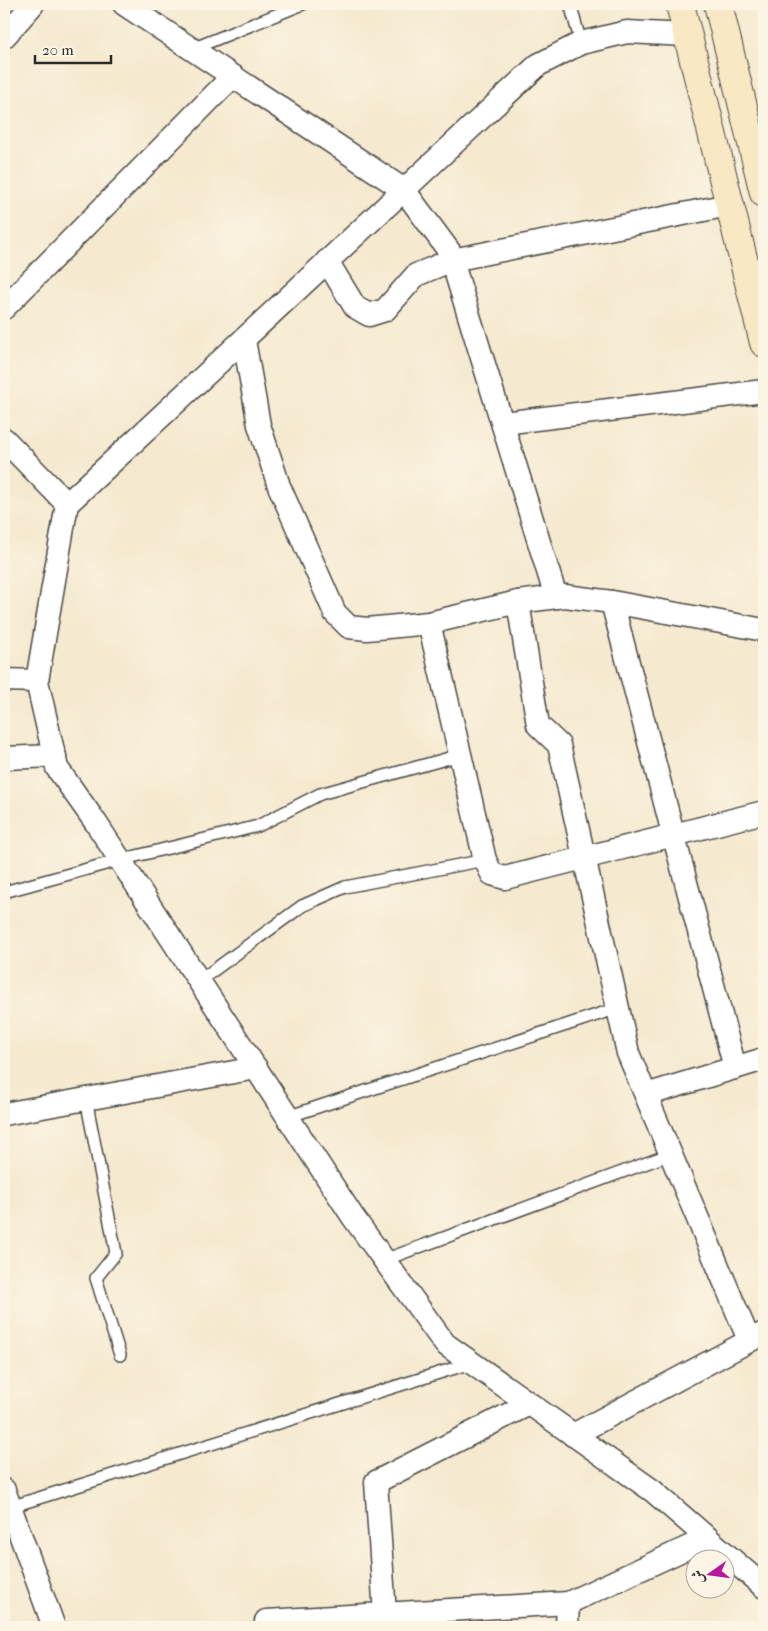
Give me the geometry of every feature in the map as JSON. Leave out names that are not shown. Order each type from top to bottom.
[{"type":"main road","points":[[680,4],[686,35],[764,343]]},
{"type":"main road","points":[[718,4],[764,193]]},
{"type":"main road","points":[[710,130],[747,121]]},
{"type":"street","points":[[4,36],[33,4]]},
{"type":"street","points":[[124,4],[404,190],[449,251],[556,597]]},
{"type":"street","points":[[686,35],[627,32],[581,43],[538,65],[67,504],[37,681],[57,768],[120,860],[287,1117],[384,1260],[445,1344],[653,1491],[764,1587]]},
{"type":"street","points":[[4,308],[233,76]]},
{"type":"street","points":[[328,261],[355,307],[369,315],[385,310],[416,274],[452,260],[729,205]]},
{"type":"street","points":[[244,340],[259,425],[279,486],[335,613],[349,626],[367,630],[429,622],[518,602],[556,597],[612,602],[764,630]]},
{"type":"street","points":[[503,423],[764,391]]},
{"type":"street","points":[[4,439],[67,504]]},
{"type":"street","points":[[518,602],[538,725],[559,745],[628,1053],[671,1154],[757,1336],[573,1435]]},
{"type":"street","points":[[612,602],[735,1068]]},
{"type":"street","points":[[429,622],[485,860],[492,874],[505,878],[764,812]]},
{"type":"street","points":[[4,680],[37,681]]},
{"type":"street","points":[[4,758],[54,756]]},
{"type":"street","points":[[646,1096],[764,1060]]},
{"type":"street","points":[[4,1114],[256,1068]]},
{"type":"street","points":[[385,1614],[376,1482],[529,1404]]},
{"type":"street","points":[[6,1502],[54,1627]]},
{"type":"street","points":[[266,1621],[568,1603],[708,1538]]},
{"type":"street","points":[[567,1627],[568,1603]]},
{"type":"lane","points":[[192,49],[303,4]]},
{"type":"lane","points":[[570,4],[581,43]]},
{"type":"lane","points":[[4,892],[120,860],[258,826],[320,794],[460,755]]},
{"type":"lane","points":[[199,981],[302,906],[345,887],[485,860]]},
{"type":"lane","points":[[287,1117],[618,1008]]},
{"type":"lane","points":[[86,1099],[116,1253],[96,1278],[120,1355]]},
{"type":"lane","points":[[384,1260],[671,1154]]},
{"type":"lane","points":[[6,1502],[472,1363]]}]
